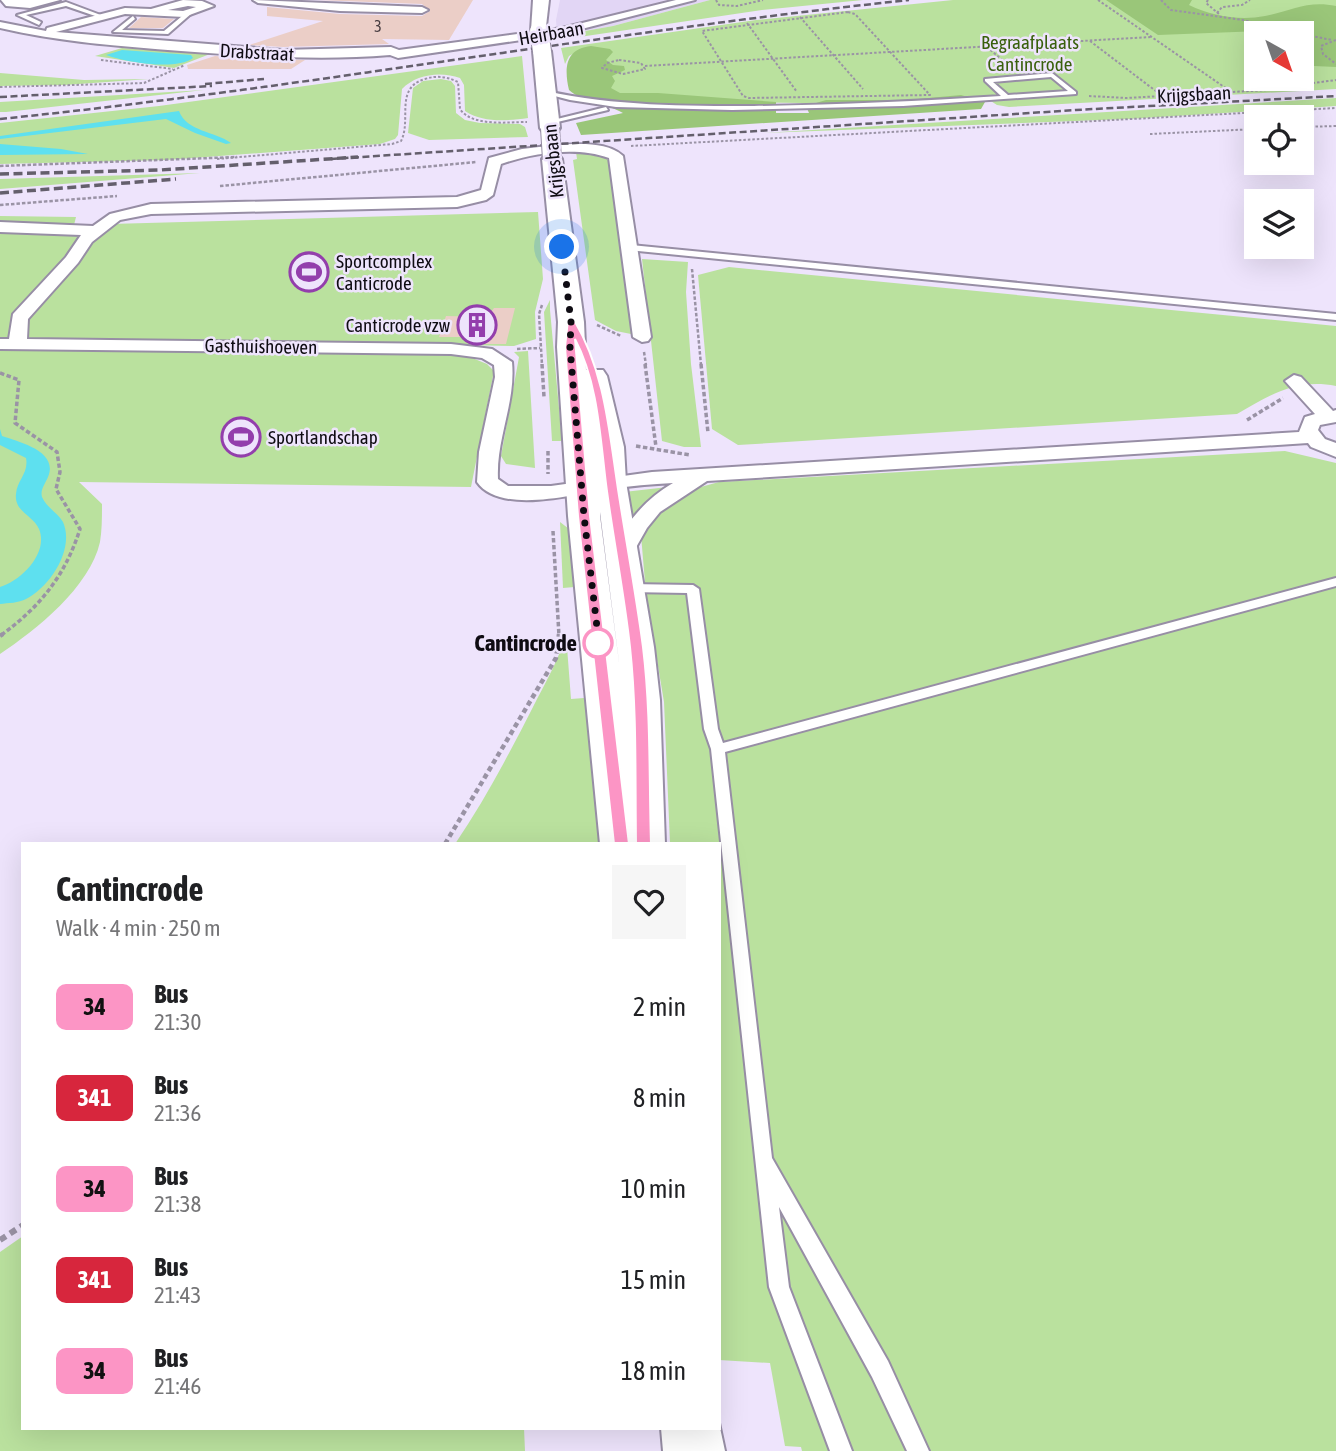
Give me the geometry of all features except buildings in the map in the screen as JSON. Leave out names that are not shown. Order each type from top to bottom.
[{"type":"main road","name":"Krijgsbaan","points":[[541,0],[539,31],[571,322],[570,347],[581,487],[621,842]]},
{"type":"main road","name":"Krijgsbaan","points":[[571,322],[586,351],[609,447],[581,487]]},
{"type":"main road","name":"Krijgsbaan","points":[[581,487],[625,571],[641,700],[644,842]]},
{"type":"main road","points":[[691,1430],[694,1451]]},
{"type":"street","points":[[6,0],[10,4],[22,6],[55,0]]},
{"type":"street","points":[[258,0],[340,8],[422,10]]},
{"type":"street","name":"Heirbaan","points":[[401,47],[482,44],[562,32],[690,0]]},
{"type":"street","name":"Drabstraat","points":[[38,28],[103,17],[189,13],[209,6],[200,1],[178,1],[152,13]]},
{"type":"street","name":"Drabstraat","points":[[104,4],[129,15]]},
{"type":"street","name":"Drabstraat","points":[[0,25],[38,28],[123,43],[276,54],[401,47]]},
{"type":"street","points":[[0,35],[39,47]]},
{"type":"street","name":"Drabstraat","points":[[84,57],[123,43]]},
{"type":"street","points":[[494,161],[527,152],[592,149],[616,156],[642,337]]},
{"type":"street","name":"Gasthuishoeven","points":[[494,161],[488,192],[471,200],[443,203],[151,209],[119,216],[86,239],[72,260],[19,318],[9,343],[451,348],[486,353],[503,362],[506,378],[486,465],[488,482],[503,492],[581,487]]},
{"type":"street","points":[[0,227],[97,231]]},
{"type":"street","points":[[1299,388],[1332,416]]},
{"type":"street","points":[[1311,437],[1308,431],[1312,421],[1332,416]]},
{"type":"street","points":[[581,487],[704,475],[1311,437],[1336,451]]},
{"type":"street","points":[[625,571],[633,529],[648,509],[704,475]]},
{"type":"lane","points":[[38,28],[20,15],[66,4],[103,17]]},
{"type":"lane","points":[[129,15],[116,32],[166,33],[189,13]]},
{"type":"lane","points":[[1006,97],[987,80],[1052,75],[1074,93]]},
{"type":"lane","points":[[546,93],[618,107],[798,108],[1074,93]]},
{"type":"lane","points":[[550,125],[618,107]]},
{"type":"lane","points":[[631,248],[1336,317]]},
{"type":"lane","points":[[625,571],[693,589],[711,729],[718,749],[779,1287],[841,1451]]},
{"type":"lane","points":[[718,749],[1336,582]]},
{"type":"lane","points":[[763,1160],[880,1369],[918,1451]]},
{"type":"path","points":[[716,0],[719,5],[726,7],[763,0]]},
{"type":"path","points":[[1098,0],[1232,92]]},
{"type":"path","points":[[1160,0],[1171,10],[1243,20]]},
{"type":"path","points":[[1208,0],[1206,3],[1216,13],[1247,21]]},
{"type":"path","points":[[1216,13],[1222,7],[1242,5],[1250,0]]},
{"type":"path","points":[[721,62],[702,30],[843,12],[855,14],[892,52]]},
{"type":"path","points":[[800,17],[871,98]]},
{"type":"path","points":[[747,23],[802,99]]},
{"type":"path","points":[[1314,36],[1335,40]]},
{"type":"path","points":[[645,66],[637,73],[621,74],[602,68],[607,63],[619,60],[635,61],[645,66],[1151,37]]},
{"type":"path","points":[[1089,40],[1163,96]]},
{"type":"path","points":[[1335,40],[1321,46],[1323,54],[1336,64]]},
{"type":"path","points":[[986,46],[1010,67]]},
{"type":"path","points":[[0,87],[144,83],[173,69],[84,57]]},
{"type":"path","points":[[0,166],[214,159],[385,146],[401,141],[404,135],[405,93],[410,85],[431,77],[447,77],[458,82],[460,110],[470,118],[550,125]]},
{"type":"path","name":"Krijgsbaan","points":[[1074,93],[1104,98],[1163,96],[1303,88],[1313,83],[1336,80]]},
{"type":"path","points":[[592,149],[787,135],[1144,120],[1336,108]]},
{"type":"path","points":[[1314,127],[1336,126]]},
{"type":"path","points":[[1150,134],[1244,130]]},
{"type":"path","points":[[209,187],[494,161]]},
{"type":"path","points":[[0,205],[117,196]]},
{"type":"path","points":[[696,254],[691,274],[708,433]]},
{"type":"path","points":[[642,337],[656,447]]},
{"type":"path","points":[[540,348],[544,400]]},
{"type":"path","points":[[0,373],[19,380],[22,395],[17,406],[15,423],[27,433],[49,441],[60,453],[61,471],[56,489],[80,529],[73,555],[52,592],[0,636]]},
{"type":"path","points":[[1241,421],[1258,415],[1271,402],[1299,388]]},
{"type":"path","points":[[446,842],[556,658],[581,487],[548,452],[547,439]]},
{"type":"path","points":[[609,447],[656,447],[691,455]]},
{"type":"path","points":[[548,452],[580,449]]},
{"type":"path","points":[[0,1240],[21,1226]]},
{"type":"shaded area","points":[[560,0],[710,0],[613,26],[557,36],[556,20]]},
{"type":"green space","points":[[710,0],[863,0],[762,10],[559,40],[557,36],[613,26]]},
{"type":"green space","name":"Begraafplaats Cantincrode","points":[[953,0],[1336,0],[1336,89],[1314,90],[1314,21],[1244,21],[1244,91],[1300,91],[1009,107],[997,105],[983,96],[798,103],[614,97],[578,51],[569,56],[565,64],[561,48],[756,20]]},
{"type":"green space","points":[[1106,0],[1192,0],[1189,5],[1207,12],[1246,18],[1308,5],[1336,6],[1336,67],[1314,66],[1314,21],[1244,21],[1244,32],[1158,35]]},
{"type":"green space","points":[[591,46],[610,49],[613,52],[606,60],[613,65],[624,66],[625,70],[612,76],[615,81],[611,88],[620,93],[658,93],[776,102],[776,113],[809,113],[806,106],[826,100],[907,100],[961,95],[985,102],[981,109],[581,135],[576,123],[623,113],[581,98],[569,90],[567,67],[571,55]]},
{"type":"green space","points":[[122,48],[210,54],[174,68],[95,56]]},
{"type":"green space","points":[[522,56],[528,118],[495,120],[472,115],[465,111],[464,85],[460,78],[437,74],[414,80],[402,89],[398,135],[395,139],[380,144],[166,160],[0,164],[0,123],[159,106]]},
{"type":"green space","points":[[0,73],[84,80],[149,79],[0,86]]},
{"type":"green space","points":[[423,81],[451,81],[455,86],[456,113],[465,120],[520,124],[525,127],[528,137],[429,140],[408,133],[413,88]]},
{"type":"green space","points":[[204,90],[6,112],[0,112],[0,102]]},
{"type":"green space","points":[[1336,98],[1336,106],[1244,105],[1244,112],[1128,119],[763,133]]},
{"type":"green space","points":[[586,151],[608,160],[621,225],[631,304],[631,334],[616,331],[595,320],[573,160],[577,159],[576,152]]},
{"type":"green space","points":[[200,173],[0,189],[0,179]]},
{"type":"green space","name":"Sportlandschap","points":[[538,212],[543,279],[535,312],[536,339],[514,346],[464,345],[460,353],[487,364],[494,371],[471,487],[79,482],[102,504],[101,537],[94,559],[60,606],[0,654],[0,216],[76,217],[74,225]]},
{"type":"green space","points":[[642,259],[688,262],[686,292],[691,364],[701,447],[684,447],[662,441]]},
{"type":"green space","points":[[729,267],[1336,326],[1336,386],[1296,386],[1272,395],[1237,414],[738,445],[712,429],[698,275]]},
{"type":"green space","points":[[550,300],[562,441],[552,441],[544,312]]},
{"type":"green space","points":[[528,351],[535,468],[506,464],[501,456],[519,357],[514,352]]},
{"type":"green space","points":[[1285,451],[1336,463],[1336,1451],[802,1451],[801,1447],[785,1446],[770,1363],[721,1360],[721,842],[670,842],[664,702],[646,594],[641,535],[660,507],[697,488],[719,482]]},
{"type":"green space","points":[[668,487],[645,502],[628,523],[624,492]]},
{"type":"green space","points":[[560,522],[573,532],[586,586],[563,588]]},
{"type":"green space","points":[[566,634],[571,699],[597,697],[606,842],[456,842],[487,794],[560,653]]},
{"type":"green space","points":[[21,1237],[21,1430],[524,1430],[525,1451],[0,1451],[0,1252]]},
{"type":"water","points":[[122,50],[191,55],[193,58],[163,65],[106,55]]},
{"type":"water","points":[[179,111],[188,123],[231,143],[226,144],[195,133],[166,119],[0,139],[0,136]]},
{"type":"water","points":[[0,144],[61,149],[88,154],[0,155]]},
{"type":"water","points":[[0,429],[2,436],[36,449],[48,460],[50,468],[42,489],[42,497],[63,522],[66,544],[58,566],[44,586],[23,600],[0,604],[0,587],[16,579],[31,565],[37,556],[41,538],[36,524],[16,500],[17,489],[26,468],[26,458],[0,445]]},
{"type":"railway","points":[[0,119],[228,92],[681,28],[909,0]]},
{"type":"railway","points":[[205,84],[264,79]]},
{"type":"railway","points":[[0,97],[212,86]]},
{"type":"railway","points":[[331,159],[1076,110],[1336,96]]},
{"type":"railway","points":[[0,174],[160,170],[358,157]]},
{"type":"railway","points":[[0,193],[176,179]]},
{"type":"bus line","name":"34","points":[[621,842],[584,516],[570,347],[571,322],[586,351],[609,447],[611,482],[636,647],[641,700],[644,842]]},
{"type":"place","name":"Sportcomplex Canticrode","points":[[309,272]]},
{"type":"place","name":"Canticrode vzw","points":[[477,325]]},
{"type":"place","name":"Sportlandschap","points":[[241,437]]},
{"type":"place","name":"Cantincrode","points":[[598,643]]},
{"type":"route","points":[[562,247],[571,322],[570,347],[584,516],[600,653],[598,643]]}]
